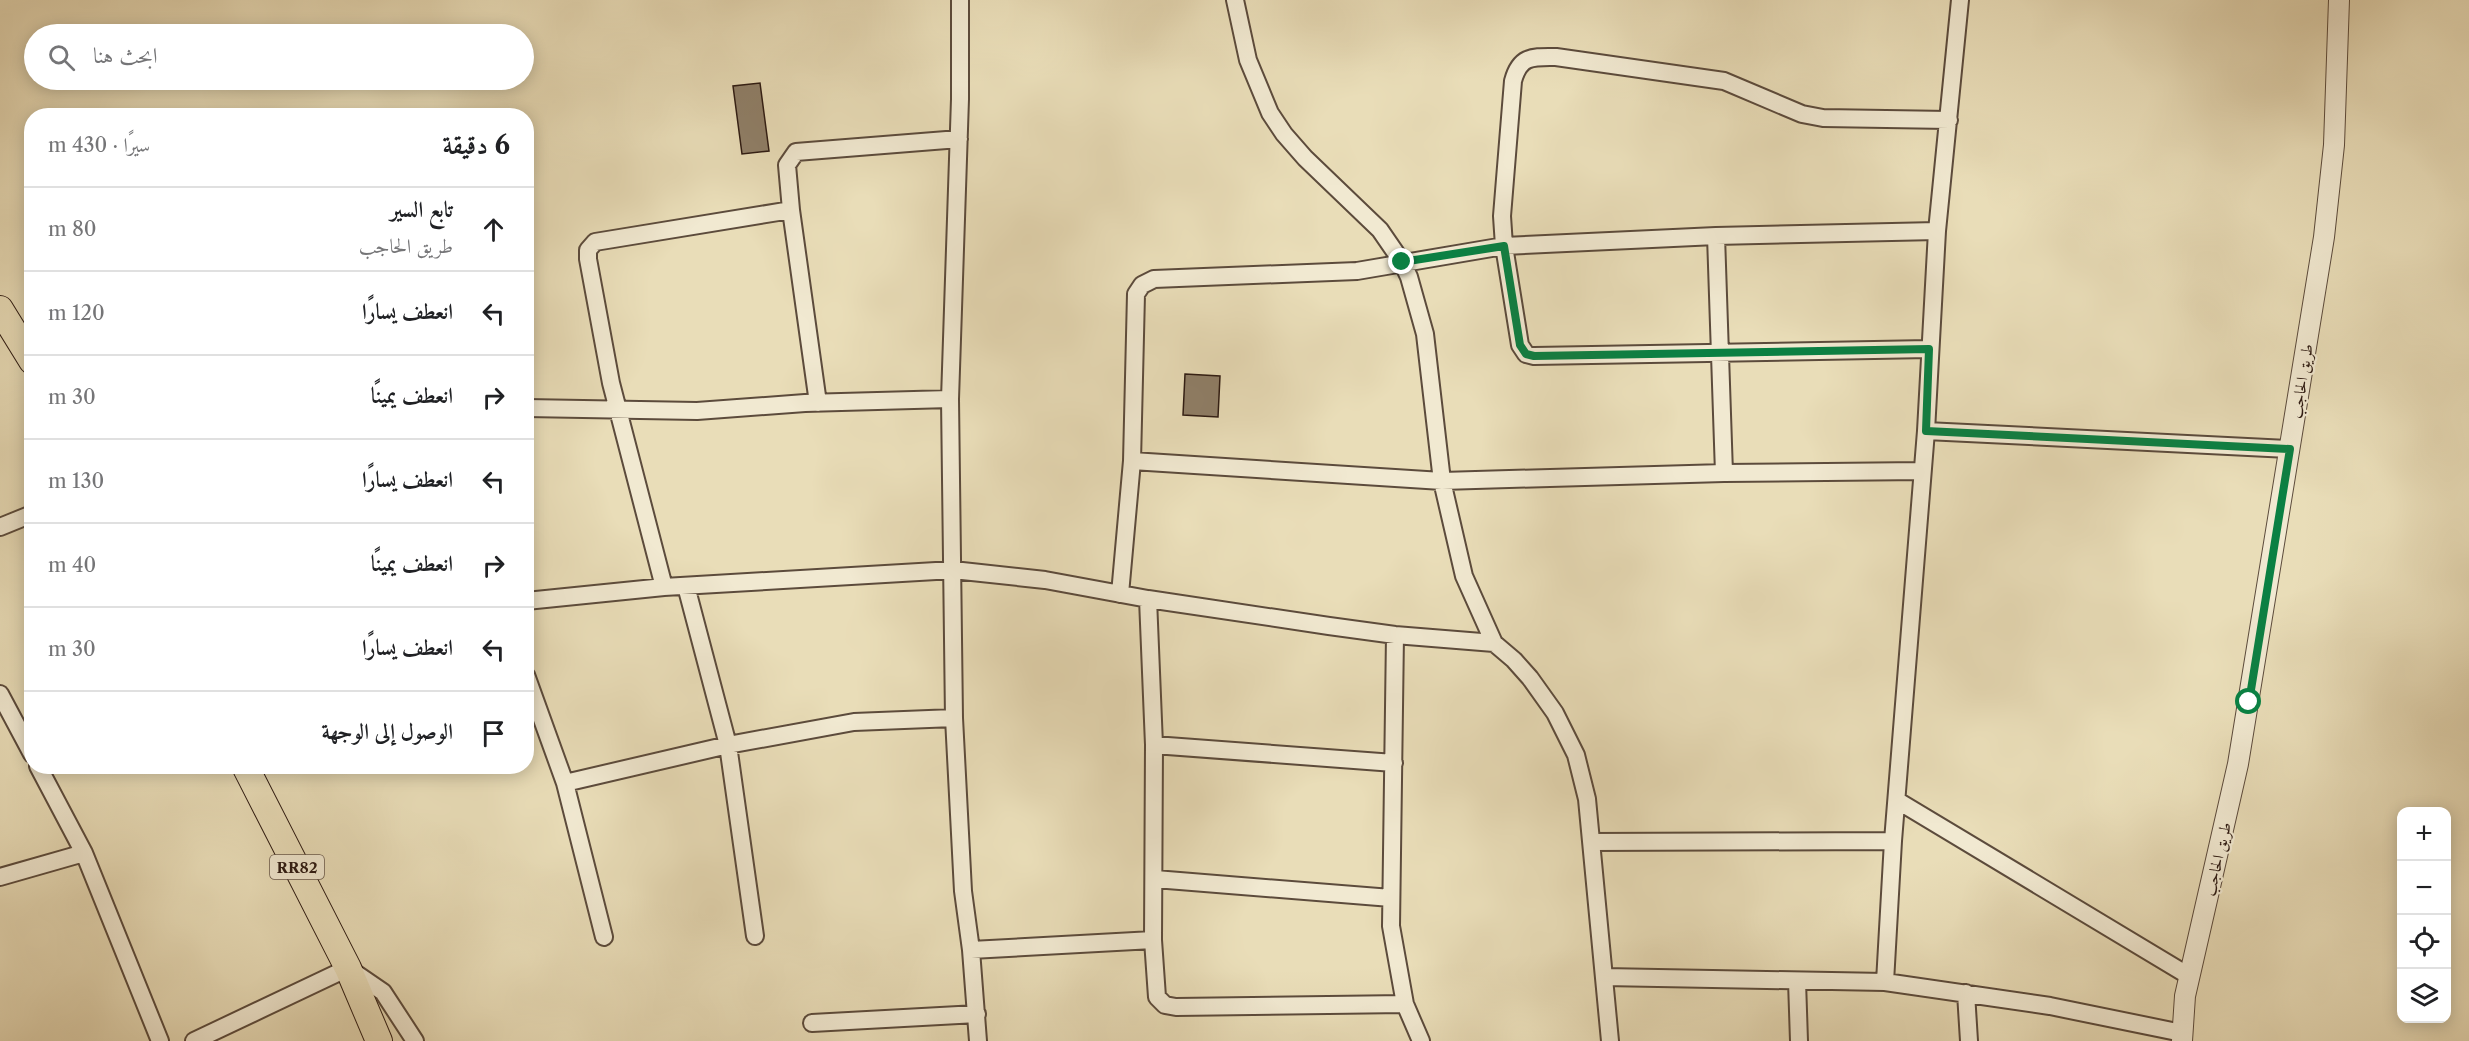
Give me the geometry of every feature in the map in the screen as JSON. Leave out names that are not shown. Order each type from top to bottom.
[{"type":"main road","points":[[0,309],[24,348]]},
{"type":"main road","name":"RR82","points":[[249,774],[348,968],[379,1041]]},
{"type":"street","points":[[960,0],[950,399],[954,718],[963,891],[971,950],[978,1041]]},
{"type":"street","points":[[1235,0],[1248,60],[1270,113],[1284,134],[1305,158],[1380,230],[1402,262],[1416,298],[1425,334],[1442,481],[1464,576],[1494,643],[1530,678],[1555,713],[1576,755],[1587,799],[1610,1041]]},
{"type":"street","points":[[1885,982],[1893,841],[1926,431],[1937,231],[1960,0]]},
{"type":"street","name":"طريق الحاجب","points":[[2182,1037],[2183,1006],[2189,976],[2238,764],[2324,237],[2334,145],[2339,0]]},
{"type":"street","points":[[1929,349],[1534,356],[1526,354],[1520,345],[1504,246],[1502,216],[1513,81],[1521,63],[1533,57],[1556,57],[1724,81],[1802,114],[1823,118],[1949,120]]},
{"type":"street","points":[[818,403],[791,210],[787,165],[796,152],[958,139]]},
{"type":"street","points":[[664,587],[611,383],[588,250],[595,242],[791,210]]},
{"type":"street","points":[[1120,594],[1132,461],[1136,294],[1142,285],[1154,279],[1357,271],[1504,246],[1716,236],[1937,231]]},
{"type":"street","points":[[1716,236],[1724,473]]},
{"type":"street","points":[[534,408],[698,411],[818,403],[950,399]]},
{"type":"street","points":[[1926,431],[2290,449]]},
{"type":"street","points":[[1132,461],[1442,481],[1724,473],[1922,471]]},
{"type":"street","points":[[0,527],[24,517]]},
{"type":"street","points":[[534,600],[664,587],[953,570],[1045,580],[1148,599],[1395,635],[1494,643]]},
{"type":"street","points":[[686,586],[728,745],[755,936]]},
{"type":"street","points":[[1148,599],[1154,745],[1153,940],[1157,997],[1166,1005],[1176,1007],[1405,1004]]},
{"type":"street","points":[[1395,635],[1391,926],[1405,1004],[1421,1041]]},
{"type":"street","points":[[534,697],[565,783],[604,937]]},
{"type":"street","points":[[2,703],[24,740]]},
{"type":"street","points":[[565,783],[728,745],[854,722],[954,718]]},
{"type":"street","points":[[1154,745],[1394,763]]},
{"type":"street","points":[[42,774],[84,853],[160,1041]]},
{"type":"street","points":[[1898,801],[2189,976]]},
{"type":"street","points":[[1591,842],[1893,841]]},
{"type":"street","points":[[0,877],[84,853]]},
{"type":"street","points":[[1155,879],[1391,898]]},
{"type":"street","points":[[971,950],[1153,940]]},
{"type":"street","points":[[194,1041],[348,968],[383,992],[415,1041]]},
{"type":"street","points":[[1604,977],[1885,982],[2050,1006],[2182,1037]]},
{"type":"street","points":[[1797,981],[1799,1041]]},
{"type":"street","points":[[1966,993],[1969,1041]]},
{"type":"street","points":[[812,1023],[977,1014]]},
{"type":"building","points":[[760,83],[769,151],[742,154],[733,86]]},
{"type":"building","points":[[1185,374],[1220,376],[1218,417],[1183,415]]},
{"type":"route","points":[[1402,262],[1504,246],[1520,345],[1526,354],[1534,356],[1929,349],[1926,431],[2290,449],[2274,534],[2249,702]]}]
